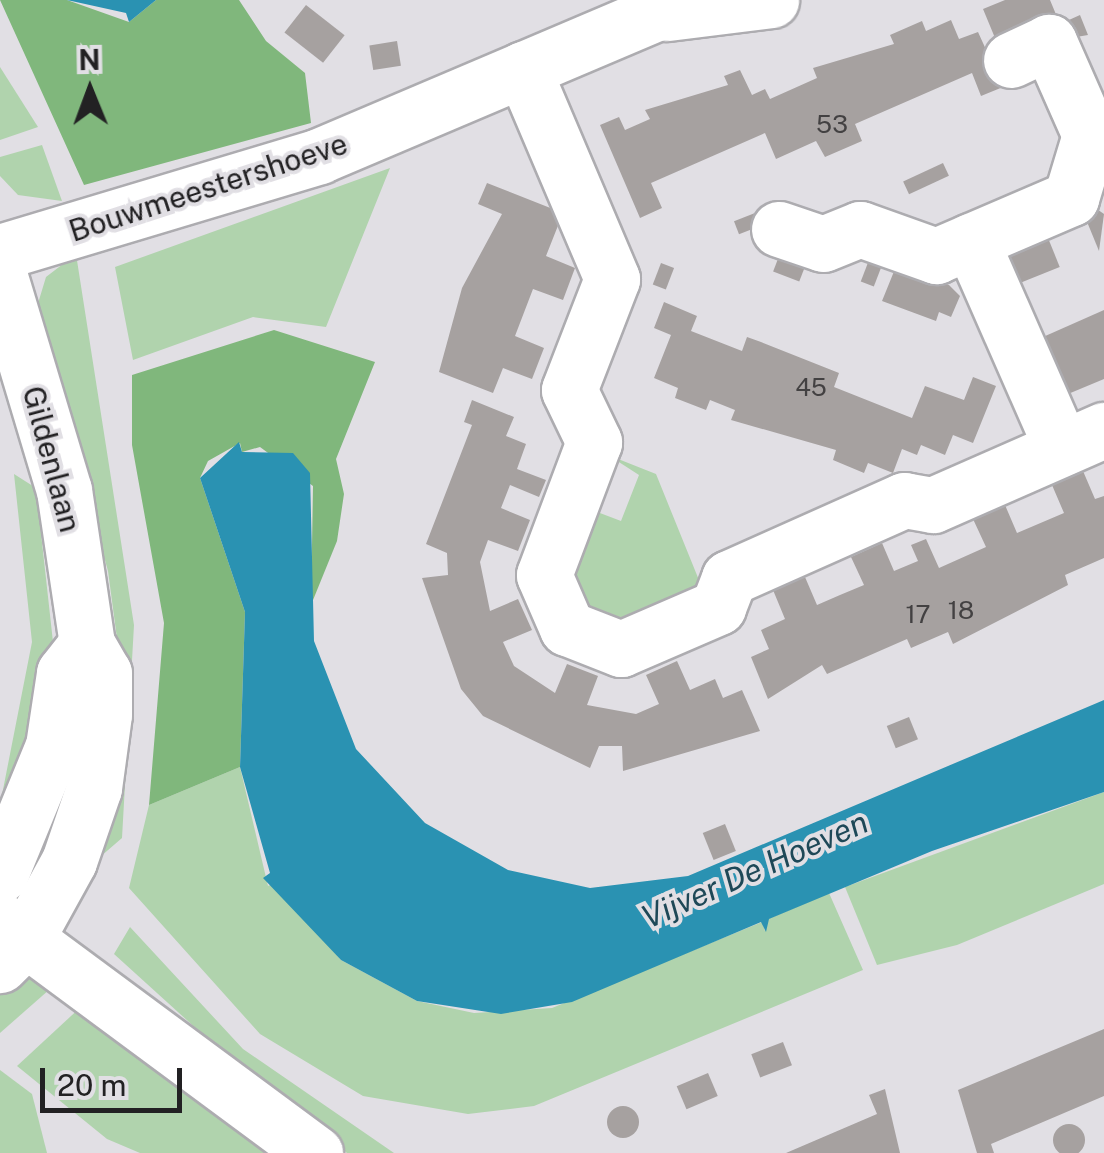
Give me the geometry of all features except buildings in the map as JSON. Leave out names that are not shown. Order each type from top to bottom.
[{"type":"street","name":"Bouwmeestershoeve","points":[[0,252],[318,156],[676,7],[771,0]]},
{"type":"street","points":[[779,229],[823,244],[860,229],[936,256],[1071,198],[1090,135],[1049,42],[1011,60]]},
{"type":"street","points":[[523,68],[612,279],[569,390],[594,442],[544,575],[567,628],[622,650],[718,607],[728,578],[904,500],[933,506],[1083,439],[972,241]]},
{"type":"street","name":"Gildenlaan","points":[[0,276],[64,490],[87,644],[104,674],[94,788],[69,862],[9,941]]},
{"type":"street","points":[[0,875],[53,746],[64,673],[87,644]]},
{"type":"street","points":[[9,941],[315,1153]]},
{"type":"green space","points":[[0,0],[67,0],[129,22],[156,0],[239,0],[266,41],[305,73],[311,123],[84,185]]},
{"type":"green space","points":[[0,67],[38,127],[0,140]]},
{"type":"green space","points":[[42,145],[62,201],[18,195],[0,176],[0,157]]},
{"type":"green space","points":[[390,168],[326,327],[253,317],[133,360],[115,267]]},
{"type":"green space","points":[[76,254],[134,625],[122,838],[100,857],[90,853],[118,646],[108,571],[36,310],[46,277]]},
{"type":"green space","points":[[274,330],[375,362],[336,459],[344,494],[337,541],[311,605],[313,486],[260,447],[242,452],[240,443],[208,461],[200,478],[245,612],[240,767],[149,805],[164,623],[132,445],[132,375]]},
{"type":"green space","points":[[608,455],[656,474],[705,595],[621,631],[579,615],[562,574],[592,510],[621,521],[639,475]]},
{"type":"green space","points":[[14,474],[36,488],[53,642],[50,679],[0,805],[32,642]]},
{"type":"green space","points":[[240,767],[268,886],[276,882],[341,960],[417,1001],[474,1013],[552,1008],[762,922],[765,931],[768,919],[829,893],[863,970],[534,1106],[468,1114],[363,1096],[260,1034],[129,888],[149,805]]},
{"type":"green space","points":[[1104,792],[1104,884],[957,945],[877,965],[845,887]]},
{"type":"green space","points":[[130,927],[243,1049],[394,1153],[347,1153],[211,1042],[114,954]]},
{"type":"green space","points":[[26,977],[58,982],[0,1033],[0,987]]},
{"type":"green space","points":[[84,1004],[280,1153],[140,1153],[107,1139],[17,1066]]},
{"type":"green space","points":[[0,1070],[32,1094],[47,1153],[0,1153]]},
{"type":"water","points":[[67,0],[156,0],[129,22],[126,13]]},
{"type":"water","name":"Vijver De Hoeven","points":[[239,442],[242,452],[293,453],[310,473],[314,641],[356,749],[425,823],[508,870],[590,888],[688,876],[1104,700],[1104,792],[932,851],[769,919],[766,932],[761,922],[572,1002],[501,1014],[417,1001],[341,960],[263,878],[270,873],[240,767],[245,612],[200,478]]}]
